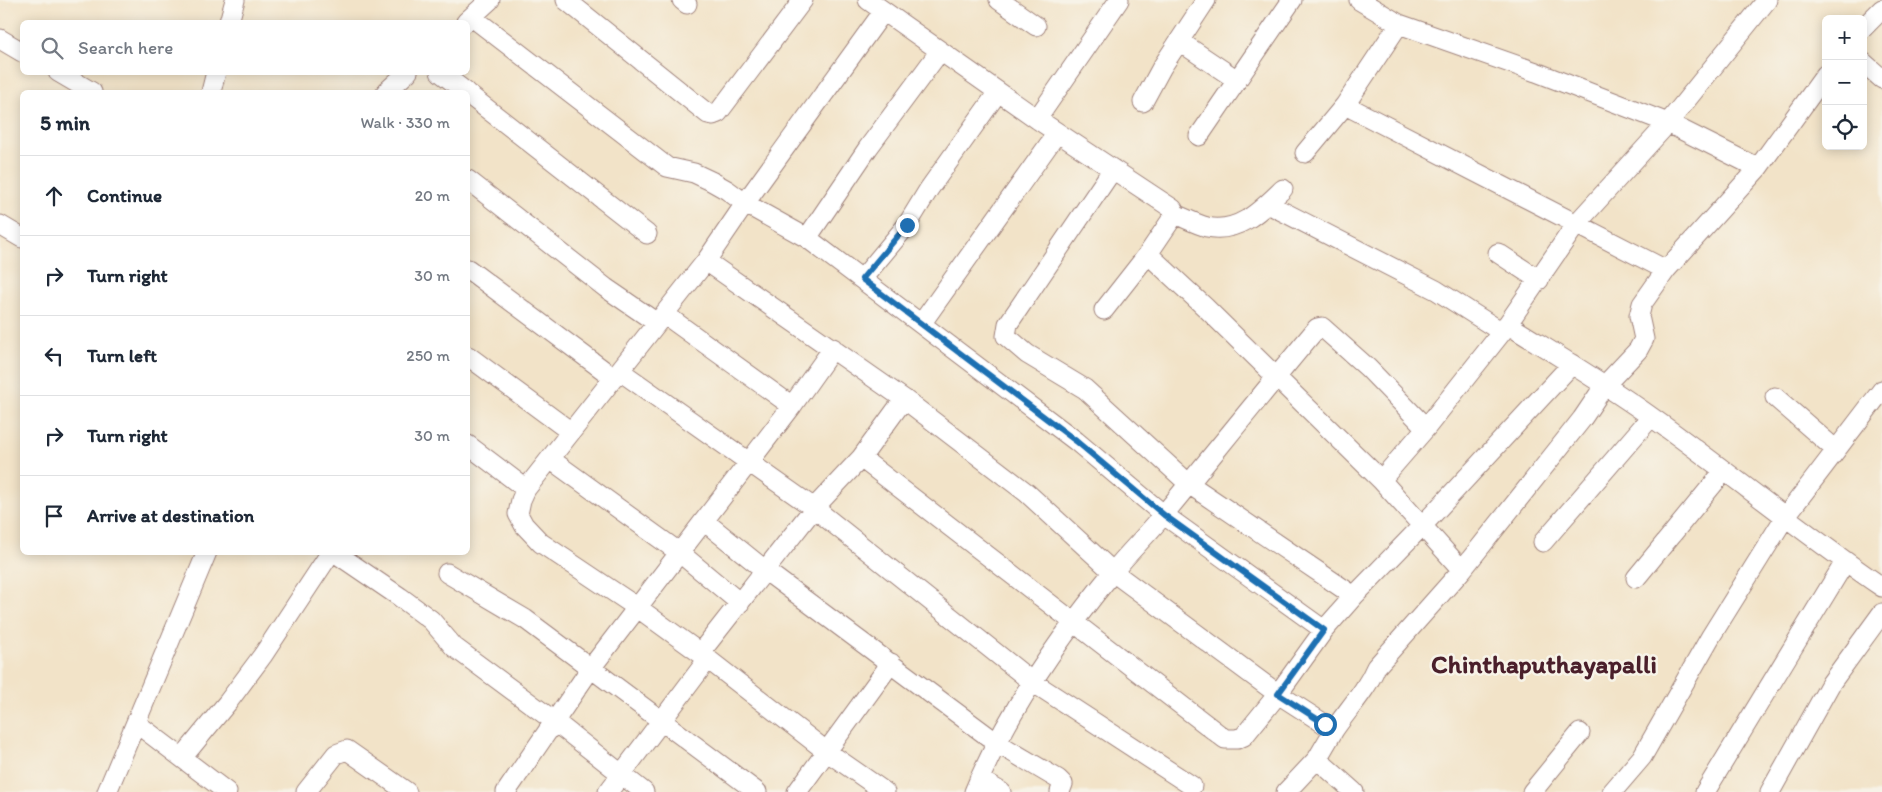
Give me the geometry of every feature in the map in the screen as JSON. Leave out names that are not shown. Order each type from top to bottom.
[{"type":"street","points":[[230,20],[235,0]]},
{"type":"street","points":[[469,20],[490,0]]},
{"type":"street","points":[[566,0],[708,114],[713,115],[718,112],[803,0]]},
{"type":"street","points":[[868,0],[1037,119],[1173,209],[1175,214],[1207,227],[1230,228],[1240,224],[1268,204],[1283,189]]},
{"type":"street","points":[[999,0],[1036,26]]},
{"type":"street","points":[[1037,119],[1119,0]]},
{"type":"street","points":[[1143,102],[1206,0]]},
{"type":"street","points":[[1199,136],[1292,0]]},
{"type":"street","points":[[1359,0],[1399,24],[1536,72],[1668,123],[1758,168]]},
{"type":"street","points":[[1381,480],[1426,428],[1504,328],[1577,223],[1668,123],[1767,0]]},
{"type":"street","points":[[1867,24],[1882,9]]},
{"type":"street","points":[[883,12],[706,261],[526,489],[518,514],[524,525],[541,542],[638,608],[704,656],[826,751],[885,792]]},
{"type":"street","points":[[470,21],[667,167],[694,173],[727,190],[746,204],[807,238],[1076,441],[1164,515],[1324,630]]},
{"type":"street","points":[[1305,153],[1345,105],[1399,24]]},
{"type":"street","points":[[0,39],[20,51]]},
{"type":"street","points":[[1179,41],[1237,80]]},
{"type":"street","points":[[807,238],[868,148],[940,51]]},
{"type":"street","points":[[1867,66],[1882,79]]},
{"type":"street","points":[[63,75],[89,90]]},
{"type":"street","points":[[212,90],[215,75]]},
{"type":"street","points":[[388,90],[405,75]]},
{"type":"street","points":[[444,75],[463,90]]},
{"type":"street","points":[[1286,792],[1317,759],[1348,709],[1369,684],[1376,667],[1462,570],[1582,419],[1605,385],[1638,350],[1644,339],[1640,316],[1642,304],[1666,270],[1758,168],[1822,80]]},
{"type":"street","points":[[862,279],[907,225],[929,189],[998,92]]},
{"type":"street","points":[[470,95],[647,234]]},
{"type":"street","points":[[1345,105],[1666,270]]},
{"type":"street","points":[[921,324],[1058,132]]},
{"type":"street","points":[[1113,169],[1008,324],[1006,336],[1027,354],[1085,389],[1188,484],[1354,596]]},
{"type":"street","points":[[470,182],[606,288],[661,319],[792,406]]},
{"type":"street","points":[[1268,204],[1436,290],[1572,364],[1651,417],[1845,562],[1879,580]]},
{"type":"street","points":[[1104,310],[1148,254],[1175,214]]},
{"type":"street","points":[[0,225],[20,237]]},
{"type":"street","points":[[1498,253],[1539,280]]},
{"type":"street","points":[[1148,254],[1381,480],[1462,570]]},
{"type":"street","points":[[706,261],[833,348],[904,400],[1027,493],[1113,572],[1278,694],[1334,730]]},
{"type":"street","points":[[470,270],[617,375],[814,508],[1031,681],[1192,786]]},
{"type":"street","points":[[1001,792],[977,785],[1031,681],[1113,572],[1164,515],[1317,328],[1322,327],[1368,368],[1426,428]]},
{"type":"street","points":[[514,789],[554,721],[592,668],[792,406],[833,348]]},
{"type":"street","points":[[470,357],[571,432]]},
{"type":"street","points":[[861,458],[1225,739],[1237,739],[1244,736],[1278,694],[1324,630],[1354,596],[1422,526],[1572,364]]},
{"type":"street","points":[[1612,792],[1642,757],[1711,636],[1785,517],[1882,390]]},
{"type":"street","points":[[1775,397],[1836,450]]},
{"type":"street","points":[[608,792],[661,721],[740,603],[814,508],[861,458],[904,400]]},
{"type":"street","points":[[1543,542],[1651,417]]},
{"type":"street","points":[[470,447],[526,489]]},
{"type":"street","points":[[550,459],[680,553],[740,603]]},
{"type":"street","points":[[1636,578],[1724,471]]},
{"type":"street","points":[[704,521],[766,571],[998,743],[1058,779],[1063,784],[1060,792]]},
{"type":"street","points":[[110,791],[206,555]]},
{"type":"street","points":[[182,758],[263,656],[331,555]]},
{"type":"street","points":[[337,555],[431,620],[454,647],[554,721],[644,792]]},
{"type":"street","points":[[1705,792],[1845,562]]},
{"type":"street","points":[[447,573],[525,619],[757,792]]},
{"type":"street","points":[[1770,792],[1831,683],[1882,613]]},
{"type":"street","points":[[797,792],[892,663]]},
{"type":"street","points":[[136,723],[227,792]]},
{"type":"street","points":[[1532,792],[1580,733]]},
{"type":"street","points":[[306,792],[336,754],[347,750],[406,792]]},
{"type":"street","points":[[1317,759],[1354,792]]},
{"type":"district","name":"Chinthaputhayapalli","points":[[1544,664]]},
{"type":"route","points":[[907,225],[862,279],[1076,441],[1164,515],[1324,630],[1278,694],[1325,724]]}]
